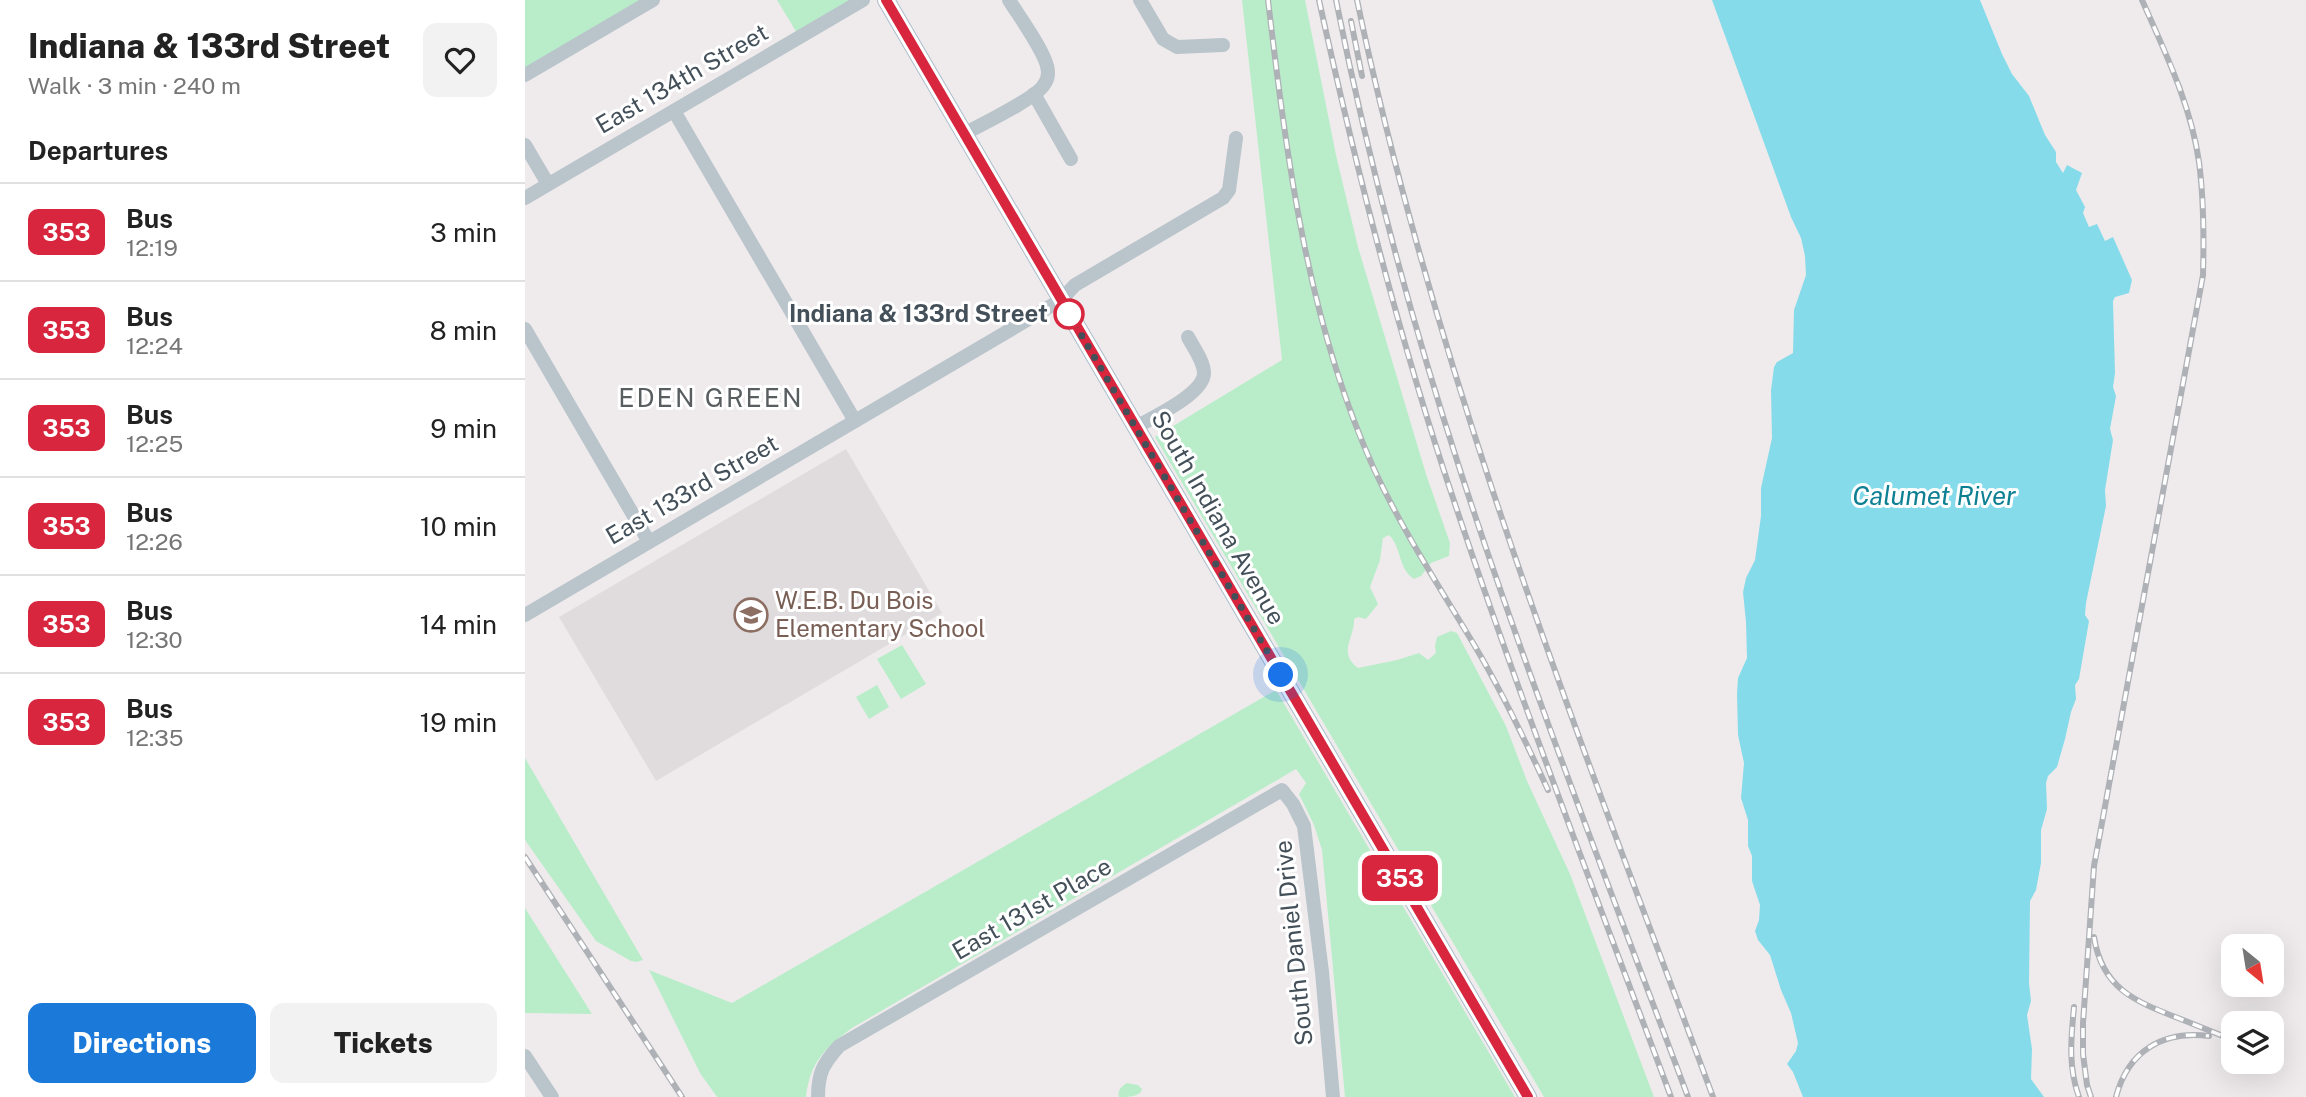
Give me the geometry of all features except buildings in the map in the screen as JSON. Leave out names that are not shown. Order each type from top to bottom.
[{"type":"main road","name":"South Indiana Avenue","points":[[886,0],[1528,1097]]},
{"type":"street","points":[[525,75],[653,0]]},
{"type":"street","name":"East 134th Street","points":[[525,198],[863,0]]},
{"type":"street","points":[[964,134],[1034,94],[1048,78],[1045,60],[1009,0]]},
{"type":"street","points":[[1140,0],[1163,39],[1177,47],[1223,45]]},
{"type":"street","points":[[1034,94],[1071,159]]},
{"type":"street","points":[[674,111],[855,421]]},
{"type":"street","name":"East 133rd Street","points":[[525,615],[1061,299],[1075,285],[1223,198],[1229,190],[1236,138]]},
{"type":"street","points":[[525,145],[548,184]]},
{"type":"street","points":[[525,329],[649,542]]},
{"type":"street","points":[[1136,427],[1193,393],[1200,385],[1204,374],[1202,365],[1188,337]]},
{"type":"street","name":"East 131st Place","points":[[818,1097],[818,1079],[826,1060],[839,1046],[1282,789]]},
{"type":"street","name":"South Daniel Drive","points":[[1282,789],[1304,826],[1322,972],[1333,1097]]},
{"type":"street","points":[[525,1056],[552,1097]]},
{"type":"shaded area","name":"W.E.B. Du Bois Elementary School","points":[[846,449],[942,613],[656,781],[559,617]]},
{"type":"green space","points":[[525,0],[646,0],[525,72]]},
{"type":"green space","points":[[777,0],[852,0],[797,33]]},
{"type":"green space","points":[[1242,0],[1305,0],[1336,155],[1358,247],[1426,474],[1450,543],[1449,556],[1431,563],[1421,576],[1414,579],[1405,570],[1393,540],[1389,535],[1383,538],[1380,560],[1370,587],[1378,604],[1366,619],[1354,619],[1349,656],[1358,668],[1419,653],[1428,660],[1436,653],[1437,637],[1451,631],[1457,633],[1506,726],[1527,781],[1570,874],[1654,1097],[1544,1097],[1155,437],[1282,360]]},
{"type":"green space","points":[[902,645],[926,684],[901,699],[877,659]]},
{"type":"green space","points":[[877,685],[889,707],[869,719],[856,697]]},
{"type":"green space","points":[[1276,690],[1515,1097],[1345,1097],[1322,850],[1299,794],[1306,783],[1296,769],[852,1028],[820,1057],[811,1074],[806,1097],[717,1097],[700,1073],[649,970],[732,1003]]},
{"type":"green space","points":[[525,758],[643,960],[631,961],[596,941],[525,840]]},
{"type":"green space","points":[[525,908],[592,1014],[525,1013]]},
{"type":"green space","points":[[1127,1083],[1138,1085],[1142,1089],[1141,1092],[1133,1096],[1119,1097],[1119,1090]]},
{"type":"water","name":"Calumet River","points":[[1712,0],[1980,0],[2012,74],[2029,96],[2045,135],[2056,152],[2056,162],[2063,173],[2067,165],[2082,173],[2076,190],[2085,207],[2083,213],[2089,227],[2097,224],[2105,241],[2113,237],[2132,280],[2129,293],[2115,297],[2113,301],[2113,387],[2116,396],[2110,429],[2113,440],[2105,490],[2106,506],[2086,603],[2085,615],[2089,621],[2079,679],[2075,685],[2076,699],[2057,767],[2048,776],[2046,783],[2047,809],[2041,830],[2041,863],[2036,890],[2030,901],[2031,1001],[2027,1015],[2032,1049],[2031,1079],[2044,1097],[1803,1097],[1787,1064],[1798,1043],[1791,1013],[1770,955],[1758,940],[1755,931],[1760,905],[1752,881],[1748,820],[1741,798],[1744,763],[1738,735],[1737,694],[1738,678],[1747,658],[1743,592],[1746,578],[1755,560],[1761,516],[1761,488],[1772,438],[1771,390],[1774,367],[1777,362],[1793,353],[1794,310],[1806,275],[1805,256],[1801,238]]},
{"type":"railway","points":[[1268,0],[1283,120],[1303,239],[1316,297],[1351,413],[1385,492],[1496,683],[1548,790]]},
{"type":"railway","points":[[1319,0],[1379,251],[1433,437],[1532,724],[1671,1097]]},
{"type":"railway","points":[[1336,0],[1392,240],[1462,476],[1543,710],[1688,1097]]},
{"type":"railway","points":[[1357,0],[1389,141],[1469,418],[1562,691],[1713,1097]]},
{"type":"railway","points":[[2091,1097],[2083,1054],[2083,1023],[2094,866],[2203,275],[2203,204],[2195,141],[2176,79],[2142,0]]},
{"type":"railway","points":[[1351,21],[1362,76]]},
{"type":"railway","points":[[525,857],[682,1097]]},
{"type":"railway","points":[[2094,937],[2104,969],[2122,990],[2147,1005],[2221,1035]]},
{"type":"railway","points":[[2074,1007],[2072,1064],[2079,1097]]},
{"type":"railway","points":[[2116,1097],[2129,1067],[2150,1047],[2177,1037],[2209,1036]]},
{"type":"bus line","name":"353","points":[[886,0],[1528,1097]]},
{"type":"place","name":"Indiana & 133rd Street","points":[[1069,314]]},
{"type":"place","name":"W.E.B. Du Bois Elementary School","points":[[751,615]]},
{"type":"district","name":"EDEN GREEN","points":[[711,398]]},
{"type":"route","points":[[1069,314],[1281,675]]}]
